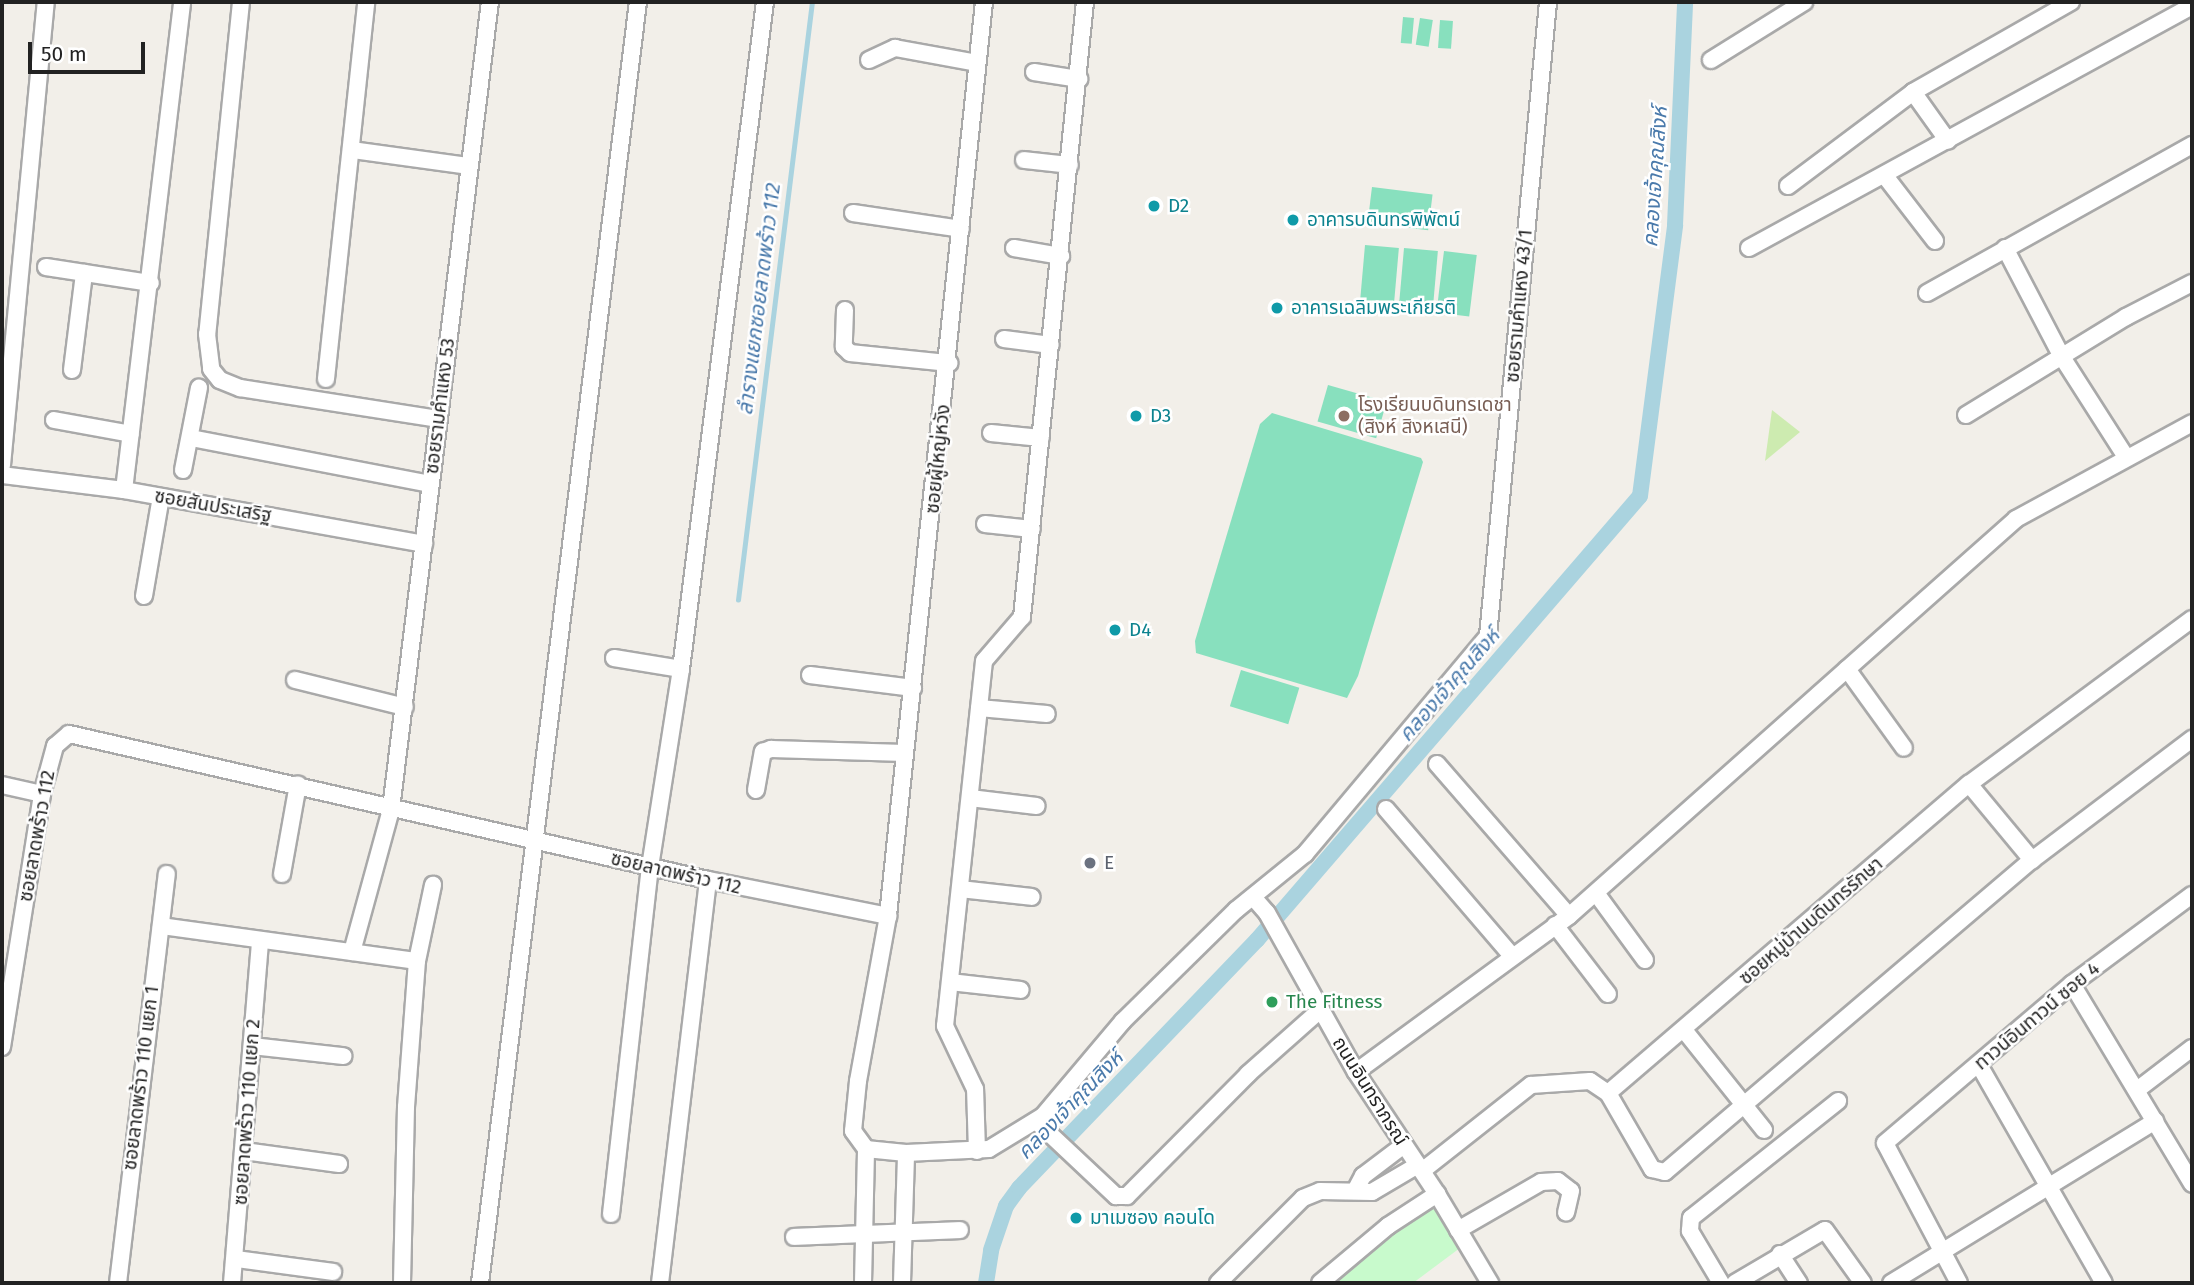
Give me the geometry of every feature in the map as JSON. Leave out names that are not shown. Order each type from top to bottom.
[{"type":"street","points":[[2,465],[46,2]]},
{"type":"street","points":[[124,490],[151,283],[182,2]]},
{"type":"street","points":[[241,2],[207,334],[211,369],[220,380],[240,387],[438,419]]},
{"type":"street","points":[[326,379],[366,2]]},
{"type":"street","name":"ซอยรามคำแหง 53","points":[[352,951],[391,810],[491,2]]},
{"type":"street","points":[[480,1283],[638,2]]},
{"type":"street","points":[[611,1214],[650,867],[681,669],[765,2]]},
{"type":"street","name":"ซอยผู้ใหญ่หวัง","points":[[888,916],[949,363],[984,2]]},
{"type":"street","points":[[977,1151],[975,1089],[945,1026],[984,661],[1022,617],[1085,2]]},
{"type":"street","name":"ซอยรามคำแหง 43/1","points":[[1253,897],[1305,854],[1488,636],[1548,2]]},
{"type":"street","points":[[1711,60],[1804,2]]},
{"type":"street","points":[[1788,186],[1913,92],[2071,2]]},
{"type":"street","points":[[1749,247],[1885,176],[2192,6]]},
{"type":"street","points":[[869,60],[895,48],[977,63]]},
{"type":"street","points":[[1034,72],[1079,79]]},
{"type":"street","points":[[1913,92],[1948,141]]},
{"type":"street","points":[[1927,293],[2192,146]]},
{"type":"street","points":[[352,150],[469,166]]},
{"type":"street","points":[[1024,160],[1070,165]]},
{"type":"street","points":[[1885,176],[1935,241]]},
{"type":"street","points":[[853,213],[961,229]]},
{"type":"street","points":[[1014,248],[1061,256]]},
{"type":"street","points":[[2005,248],[2062,357],[2126,457]]},
{"type":"street","points":[[46,267],[151,283]]},
{"type":"street","points":[[72,370],[84,273]]},
{"type":"street","points":[[1966,415],[2192,283]]},
{"type":"street","points":[[845,310],[844,347],[850,353],[949,363]]},
{"type":"street","points":[[1004,339],[1051,345]]},
{"type":"street","points":[[183,470],[200,388]]},
{"type":"street","points":[[54,420],[131,434]]},
{"type":"street","points":[[1356,1072],[1596,893],[2016,519],[2126,457],[2192,424]]},
{"type":"street","points":[[991,433],[1041,438]]},
{"type":"street","points":[[191,438],[430,484]]},
{"type":"street","name":"ซอยสันประเสริฐ","points":[[2,475],[124,490],[424,544]]},
{"type":"street","points":[[144,596],[161,497]]},
{"type":"street","points":[[985,524],[1032,529]]},
{"type":"street","name":"ซอยหมู่บ้านบดินทรรักษา","points":[[1608,1093],[1969,785],[2192,620]]},
{"type":"street","points":[[614,658],[681,669]]},
{"type":"street","points":[[1847,669],[1904,748]]},
{"type":"street","points":[[810,675],[913,688]]},
{"type":"street","points":[[295,680],[405,707]]},
{"type":"street","points":[[979,708],[1047,715]]},
{"type":"street","name":"ซอยลาดพร้าว 112","points":[[2,1047],[42,793],[54,746],[69,734],[298,784],[391,810],[708,880],[888,916]]},
{"type":"street","points":[[1219,1283],[1303,1198],[1320,1191],[1356,1189],[1372,1192],[1420,1168],[1531,1086],[1590,1081],[1608,1093],[1659,1173],[1665,1172],[2032,860],[2192,739]]},
{"type":"street","points":[[756,790],[763,752],[771,749],[905,753]]},
{"type":"street","points":[[1437,764],[1562,920],[1608,994]]},
{"type":"street","points":[[282,874],[298,784]]},
{"type":"street","points":[[2,785],[42,793]]},
{"type":"street","points":[[1969,785],[2032,860]]},
{"type":"street","points":[[970,798],[1037,806]]},
{"type":"street","points":[[1386,809],[1511,955]]},
{"type":"street","name":"ซอยลาดพร้าว 110 แยก 1","points":[[118,1283],[167,874]]},
{"type":"street","points":[[660,1283],[708,880]]},
{"type":"street","points":[[402,1283],[406,1107],[417,961],[433,885]]},
{"type":"street","points":[[960,889],[1032,897]]},
{"type":"street","points":[[1596,893],[1645,961]]},
{"type":"street","name":"ทาวน์อินทาวน์ ซอย 4","points":[[1941,1250],[1885,1143],[2072,984],[2192,895]]},
{"type":"street","points":[[866,1149],[906,1153],[977,1151],[989,1149],[1036,1121],[1123,1021],[1253,897]]},
{"type":"street","name":"ถนนอินทราภรณ์","points":[[1253,897],[1267,914],[1356,1072],[1437,1194],[1490,1283]]},
{"type":"street","points":[[863,1283],[862,1233],[866,1149],[853,1131],[858,1081],[888,916]]},
{"type":"street","points":[[160,926],[417,961]]},
{"type":"street","name":"ซอยลาดพร้าว 110 แยก 2","points":[[232,1283],[260,940]]},
{"type":"street","points":[[950,982],[1021,990]]},
{"type":"street","points":[[2072,984],[2192,1183]]},
{"type":"street","points":[[1036,1121],[1116,1196],[1127,1196],[1248,1074],[1320,1010]]},
{"type":"street","points":[[1684,1030],[1763,1130]]},
{"type":"street","points":[[252,1046],[343,1056]]},
{"type":"street","points":[[2137,1090],[2192,1048]]},
{"type":"street","points":[[1979,1065],[2104,1283]]},
{"type":"street","points":[[1721,1283],[1690,1231],[1691,1218],[1838,1101]]},
{"type":"street","points":[[1891,1283],[2155,1121]]},
{"type":"street","points":[[1356,1189],[1363,1176],[1404,1146]]},
{"type":"street","points":[[244,1151],[339,1164]]},
{"type":"street","points":[[902,1283],[906,1153]]},
{"type":"street","points":[[1458,1230],[1541,1182],[1558,1181],[1571,1191],[1566,1212]]},
{"type":"street","points":[[1320,1283],[1378,1233],[1437,1194]]},
{"type":"street","points":[[794,1237],[960,1230]]},
{"type":"street","points":[[1735,1283],[1821,1231],[1829,1231],[1863,1283]]},
{"type":"street","points":[[1941,1250],[1959,1283]]},
{"type":"street","points":[[1780,1254],[1799,1283]]},
{"type":"street","points":[[236,1259],[334,1272]]},
{"type":"green space","points":[[1403,17],[1414,18],[1412,44],[1401,43]]},
{"type":"green space","points":[[1420,18],[1433,20],[1429,47],[1416,45]]},
{"type":"green space","points":[[1440,20],[1453,21],[1451,49],[1438,48]]},
{"type":"green space","points":[[1372,187],[1433,194],[1428,230],[1368,223]]},
{"type":"green space","points":[[1365,245],[1399,248],[1394,308],[1360,305]]},
{"type":"green space","points":[[1404,248],[1438,251],[1433,312],[1399,309]]},
{"type":"green space","points":[[1444,251],[1477,255],[1469,317],[1436,313]]},
{"type":"green space","points":[[1328,385],[1387,402],[1376,438],[1318,422]]},
{"type":"green space","points":[[1772,410],[1800,432],[1765,461]]},
{"type":"green space","points":[[1272,413],[1421,458],[1423,462],[1358,676],[1347,698],[1196,653],[1195,641],[1260,424]]},
{"type":"green space","points":[[1241,670],[1299,688],[1288,724],[1230,706]]},
{"type":"green space","points":[[1437,1194],[1464,1245],[1413,1283],[1316,1283]]},
{"type":"waterway","name":"ลำรางแยกซอยลาดพร้าว 112","points":[[738,600],[812,2]]},
{"type":"waterway","name":"คลองเจ้าคุณสิงห์","points":[[986,1283],[991,1250],[1006,1206],[1019,1188],[1257,940],[1640,496],[1675,225],[1685,2]]},
{"type":"place","name":"D2","points":[[1154,206]]},
{"type":"place","name":"อาคารบดินทรพิพัตน์","points":[[1293,220]]},
{"type":"place","name":"อาคารเฉลิมพระเกียรติ","points":[[1277,308]]},
{"type":"place","name":"D3","points":[[1136,416]]},
{"type":"place","name":"โรงเรียนบดินทรเดชา (สิงห์ สิงหเสนี)","points":[[1344,416]]},
{"type":"place","name":"D4","points":[[1115,630]]},
{"type":"place","name":"E","points":[[1090,863]]},
{"type":"place","name":"The Fitness","points":[[1272,1002]]},
{"type":"place","name":"มาเมซอง คอนโด","points":[[1076,1218]]}]
